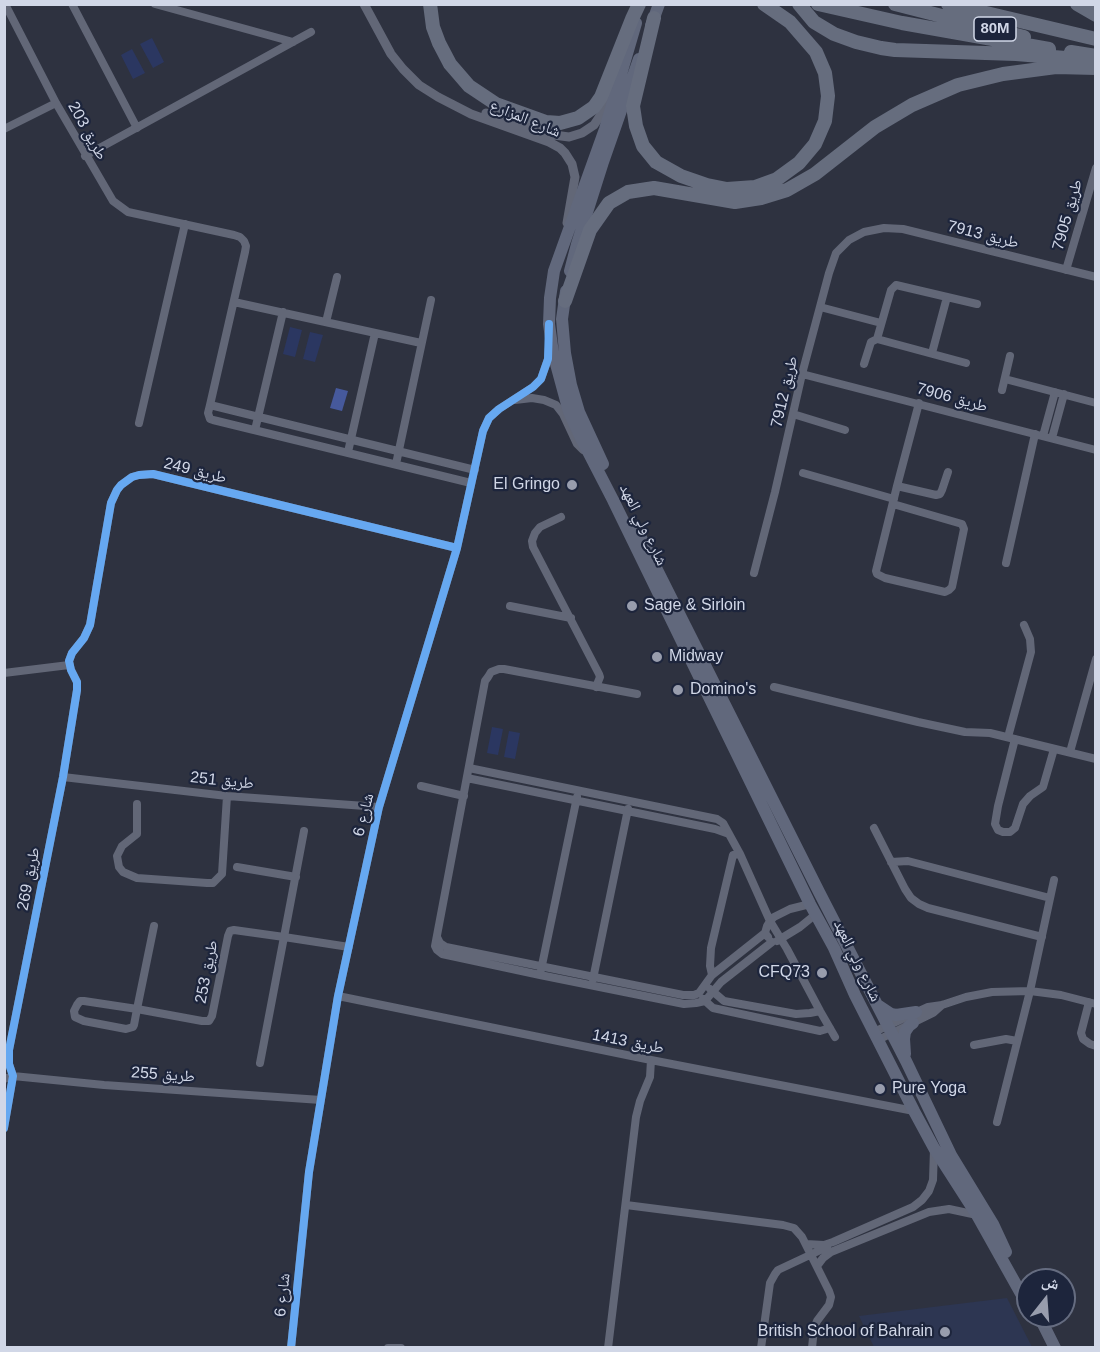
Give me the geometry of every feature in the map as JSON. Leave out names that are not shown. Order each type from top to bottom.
[{"type":"highway","points":[[430,4],[433,27],[439,43],[450,64],[469,86],[496,104],[546,122],[560,123],[578,118],[594,107],[602,97],[632,19],[641,4]]},
{"type":"highway","points":[[654,18],[633,106],[636,126],[643,146],[656,162],[681,176],[727,189],[755,187],[784,174],[799,163],[815,144],[825,121],[828,96],[825,73],[816,52],[790,22],[764,4]]},
{"type":"highway","points":[[799,4],[814,22],[834,34],[881,48],[1095,57]]},
{"type":"highway","points":[[818,4],[902,23],[1095,57]]},
{"type":"highway","name":"80M","points":[[895,4],[1095,57]]},
{"type":"highway","name":"80M","points":[[948,4],[1095,39]]},
{"type":"highway","points":[[991,4],[1055,30]]},
{"type":"highway","points":[[1077,4],[1095,15]]},
{"type":"highway","points":[[565,301],[590,230],[609,203],[628,192],[654,188],[735,202],[761,198],[787,190],[815,174],[875,127],[912,105],[958,85],[1003,74],[1056,67],[1095,69]]},
{"type":"main road","name":"شارع ولي العهد","points":[[641,4],[604,129],[554,271],[549,324],[553,353],[569,412],[914,1111],[934,1148],[1016,1278]]},
{"type":"main road","name":"شارع ولي العهد","points":[[658,4],[603,162],[569,277],[562,319],[565,353],[579,412],[803,862],[878,1005],[951,1155],[993,1224],[1016,1279]]},
{"type":"main road","points":[[813,909],[820,909],[840,945],[859,968]]},
{"type":"main road","points":[[878,1005],[891,1014],[915,1017],[904,1040],[906,1061]]},
{"type":"main road","points":[[1040,1328],[1050,1347]]},
{"type":"main road","points":[[1045,1328],[1055,1347]]},
{"type":"street","name":"طريق 203","points":[[4,4],[85,156],[117,205],[140,216],[234,235],[244,241],[245,252],[210,405]]},
{"type":"street","points":[[72,4],[137,128]]},
{"type":"street","points":[[155,4],[293,42]]},
{"type":"street","name":"شارع المزارع","points":[[364,4],[386,46],[403,69],[428,91],[478,117],[555,145],[565,153],[572,164],[575,177],[565,239]]},
{"type":"street","points":[[85,156],[311,32]]},
{"type":"street","name":"شارع المزارع","points":[[457,106],[554,135],[568,137],[582,133],[594,125],[618,84]]},
{"type":"street","points":[[4,129],[56,103]]},
{"type":"street","name":"طريق 7905","points":[[1066,270],[1095,168]]},
{"type":"street","points":[[139,423],[185,224]]},
{"type":"street","name":"طريق 7913","points":[[864,232],[884,228],[903,229],[1095,277]]},
{"type":"street","name":"طريق 7912","points":[[754,573],[802,374],[836,253],[849,240],[864,232]]},
{"type":"street","points":[[326,322],[337,277]]},
{"type":"street","points":[[864,364],[870,344],[876,339],[891,290],[896,285],[977,304]]},
{"type":"street","points":[[932,353],[947,297]]},
{"type":"street","points":[[396,464],[431,300]]},
{"type":"street","points":[[234,302],[421,343]]},
{"type":"street","points":[[820,307],[881,323]]},
{"type":"street","points":[[255,430],[283,312]]},
{"type":"street","name":"شارع 6","points":[[291,1347],[309,1172],[338,996],[379,807],[457,548],[483,431],[489,418],[499,409],[541,380],[548,359],[549,324]]},
{"type":"street","points":[[348,452],[375,333]]},
{"type":"street","points":[[876,339],[966,363]]},
{"type":"street","points":[[1002,390],[1010,356]]},
{"type":"street","name":"طريق 7906","points":[[802,374],[1095,450]]},
{"type":"street","points":[[1005,379],[1095,403]]},
{"type":"street","points":[[1006,563],[1039,435],[1055,392]]},
{"type":"street","points":[[1052,438],[1064,394]]},
{"type":"street","points":[[510,401],[532,398],[556,405],[563,414],[577,444],[591,457]]},
{"type":"street","points":[[803,473],[893,501],[962,525],[964,528],[952,587],[949,590],[945,592],[885,578],[876,571],[893,501],[919,404]]},
{"type":"street","points":[[471,483],[210,418],[208,413],[210,405],[475,470]]},
{"type":"street","points":[[793,414],[845,429]]},
{"type":"street","points":[[897,486],[940,494],[948,472]]},
{"type":"street","name":"طريق 249","points":[[69,665],[70,656],[84,638],[90,624],[113,496],[126,480],[139,475],[153,474],[457,548]]},
{"type":"street","points":[[561,517],[540,527],[532,541],[533,547],[599,674],[596,687]]},
{"type":"street","points":[[510,606],[571,618]]},
{"type":"street","points":[[1024,626],[1030,639],[1030,652],[1011,738],[996,828],[1003,832],[1010,832],[1015,828],[1023,804],[1042,787],[1054,749]]},
{"type":"street","points":[[1070,753],[1095,659]]},
{"type":"street","points":[[4,673],[69,665],[78,686],[63,777]]},
{"type":"street","points":[[637,694],[504,669],[491,672],[485,681],[435,946],[437,950],[442,954],[540,975],[684,1004],[696,1003],[705,1001],[721,982],[772,942],[800,927],[813,909]]},
{"type":"street","points":[[774,687],[918,722],[965,732],[990,733],[1095,759]]},
{"type":"street","points":[[469,768],[717,819],[723,823],[740,854],[770,921],[835,1037]]},
{"type":"street","name":"طريق 251","points":[[63,777],[227,796],[379,807]]},
{"type":"street","name":"طريق 269","points":[[4,1128],[9,1050],[63,777]]},
{"type":"street","points":[[467,778],[730,834]]},
{"type":"street","points":[[421,786],[464,796]]},
{"type":"street","points":[[540,975],[578,791]]},
{"type":"street","points":[[137,804],[136,834],[122,846],[117,856],[119,867],[123,872],[137,878],[213,883],[222,874],[227,796]]},
{"type":"street","points":[[592,985],[629,801]]},
{"type":"street","points":[[874,828],[908,894],[923,907],[1042,937]]},
{"type":"street","points":[[260,1063],[304,831]]},
{"type":"street","points":[[712,975],[711,948],[733,855],[740,854]]},
{"type":"street","points":[[891,861],[908,861],[1050,898]]},
{"type":"street","points":[[237,867],[296,877]]},
{"type":"street","points":[[997,1122],[1030,991],[1054,880]]},
{"type":"street","points":[[437,937],[446,947],[683,995],[694,995],[699,993],[712,975],[765,933],[770,921],[779,914],[813,909]]},
{"type":"street","name":"طريق 253","points":[[154,926],[137,1009],[135,1025],[128,1029],[75,1017],[75,1007],[78,1002],[84,1000],[137,1009],[202,1021],[209,1021],[230,931],[284,938]]},
{"type":"street","points":[[765,933],[772,942]]},
{"type":"street","points":[[284,938],[349,948]]},
{"type":"street","points":[[705,985],[724,1001],[796,1014],[820,1011]]},
{"type":"street","points":[[876,1036],[915,1017],[936,1012],[942,1005],[966,997],[1004,991],[1030,991],[1061,995],[1092,1003],[1081,1033],[1083,1039],[1095,1046]]},
{"type":"street","points":[[699,993],[713,1008],[820,1031],[830,1028]]},
{"type":"street","name":"طريق 1413","points":[[338,996],[914,1111]]},
{"type":"street","points":[[974,1045],[1006,1039],[1017,1041]]},
{"type":"street","points":[[608,1347],[636,1117],[650,1077],[651,1060]]},
{"type":"street","name":"طريق 255","points":[[9,1078],[321,1100]]},
{"type":"street","points":[[806,1244],[824,1245],[833,1242],[913,1207],[929,1191],[933,1180],[934,1148]]},
{"type":"street","points":[[626,1205],[789,1226],[799,1232],[831,1297],[829,1305],[814,1328],[812,1347]]},
{"type":"street","points":[[913,1207],[917,1216]]},
{"type":"street","points":[[817,1266],[831,1252],[917,1216],[941,1209],[977,1215]]},
{"type":"street","points":[[761,1347],[772,1278],[778,1270],[833,1242]]},
{"type":"street","points":[[388,1347],[401,1347]]},
{"type":"shaded area","points":[[152,38],[164,62],[153,68],[140,44]]},
{"type":"shaded area","points":[[132,49],[145,73],[133,79],[121,55]]},
{"type":"shaded area","points":[[290,327],[302,330],[295,357],[283,354]]},
{"type":"shaded area","points":[[310,332],[323,335],[315,362],[303,359]]},
{"type":"shaded area","points":[[336,388],[348,391],[342,411],[330,408]]},
{"type":"shaded area","points":[[492,727],[503,729],[498,755],[487,753]]},
{"type":"shaded area","points":[[509,731],[520,733],[515,759],[504,757]]},
{"type":"shaded area","name":"British School of Bahrain","points":[[1007,1298],[1016,1316],[1016,1328],[1022,1328],[1032,1347],[874,1347],[859,1316]]},
{"type":"cycle path","points":[[291,1348],[309,1172],[338,996],[379,807],[457,548],[483,431],[489,418],[499,409],[533,387],[541,379],[548,359],[549,324]]},
{"type":"cycle path","points":[[4,1128],[13,1076],[9,1064],[9,1050],[63,777],[77,690],[77,682],[69,661],[90,625],[111,503],[117,490],[132,477],[153,474],[457,548]]},
{"type":"place","name":"El Gringo","points":[[572,485]]},
{"type":"place","name":"Sage & Sirloin","points":[[632,606]]},
{"type":"place","name":"Midway","points":[[657,657]]},
{"type":"place","name":"Domino's","points":[[678,690]]},
{"type":"place","name":"CFQ73","points":[[822,973]]},
{"type":"place","name":"Pure Yoga","points":[[880,1089]]},
{"type":"place","name":"British School of Bahrain","points":[[945,1332]]}]
